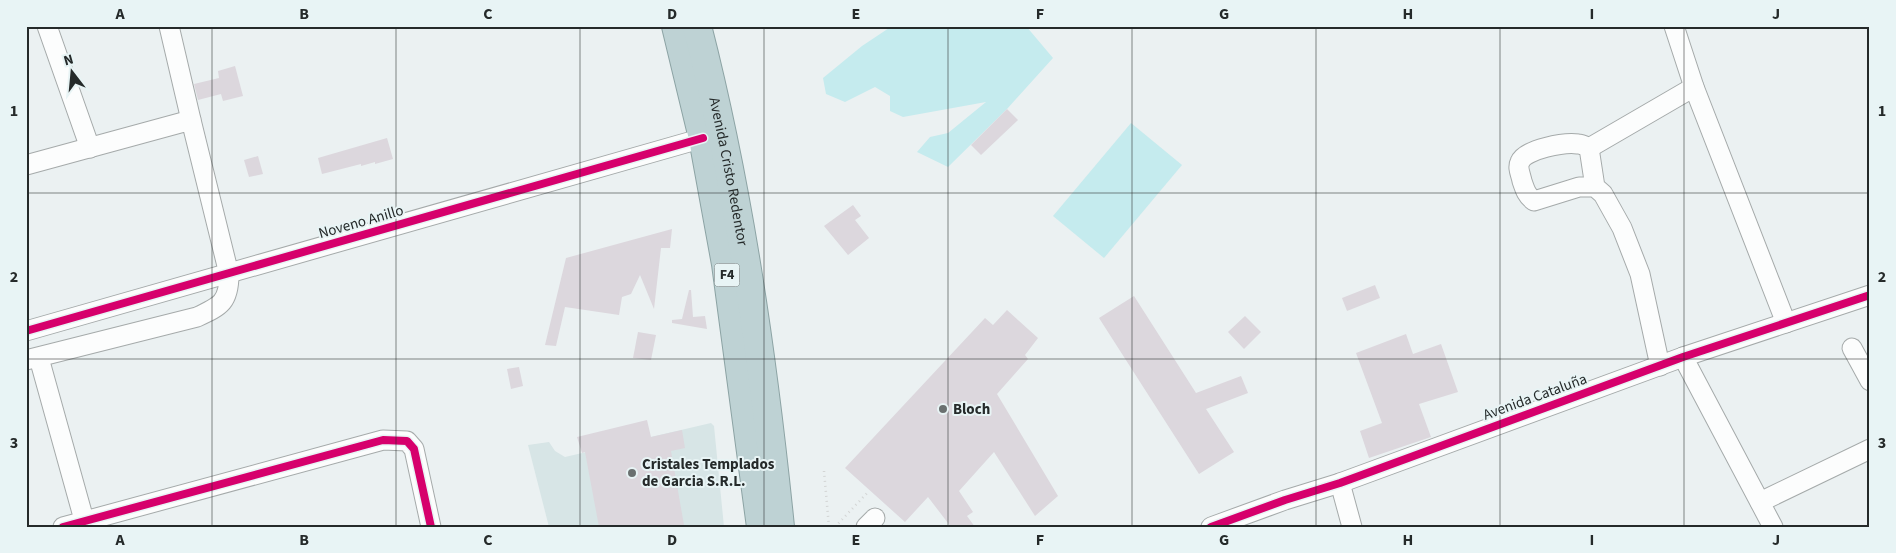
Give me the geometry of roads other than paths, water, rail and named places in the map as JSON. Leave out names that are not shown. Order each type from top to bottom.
[{"type":"highway","name":"Avenida Cristo Redentor","points":[[676,26],[703,138],[726,264],[760,527]]},
{"type":"highway","name":"Avenida Cristo Redentor","points":[[697,26],[712,84],[756,326],[780,527]]},
{"type":"street","points":[[47,26],[90,148]]},
{"type":"street","points":[[85,524],[32,359],[203,314],[216,308],[226,297],[229,286],[229,274],[169,26]]},
{"type":"street","points":[[1674,26],[1694,87],[1786,323]]},
{"type":"street","points":[[1589,148],[1694,87]]},
{"type":"street","points":[[26,165],[192,120]]},
{"type":"street","name":"Noveno Anillo","points":[[26,330],[229,274],[703,138]]},
{"type":"street","points":[[1589,148],[1579,144],[1561,144],[1538,150],[1523,158],[1519,162],[1519,169],[1528,197],[1534,201],[1579,188],[1595,187]]},
{"type":"street","points":[[1589,148],[1595,187],[1603,194],[1622,228],[1640,274],[1660,366]]},
{"type":"street","name":"Avenida Cataluña","points":[[1211,527],[1285,500],[1340,483],[1683,357],[1870,295]]},
{"type":"street","points":[[1852,348],[1870,381]]},
{"type":"street","points":[[1683,357],[1773,527]]},
{"type":"street","points":[[63,527],[85,524],[383,440],[407,440],[414,449],[431,527]]},
{"type":"street","points":[[1760,502],[1870,449]]},
{"type":"street","points":[[1340,483],[1352,527]]},
{"type":"place","name":"Bloch","points":[[943,409]]},
{"type":"place","name":"Cristales Templados de Garcia S.R.L.","points":[[632,473]]}]
